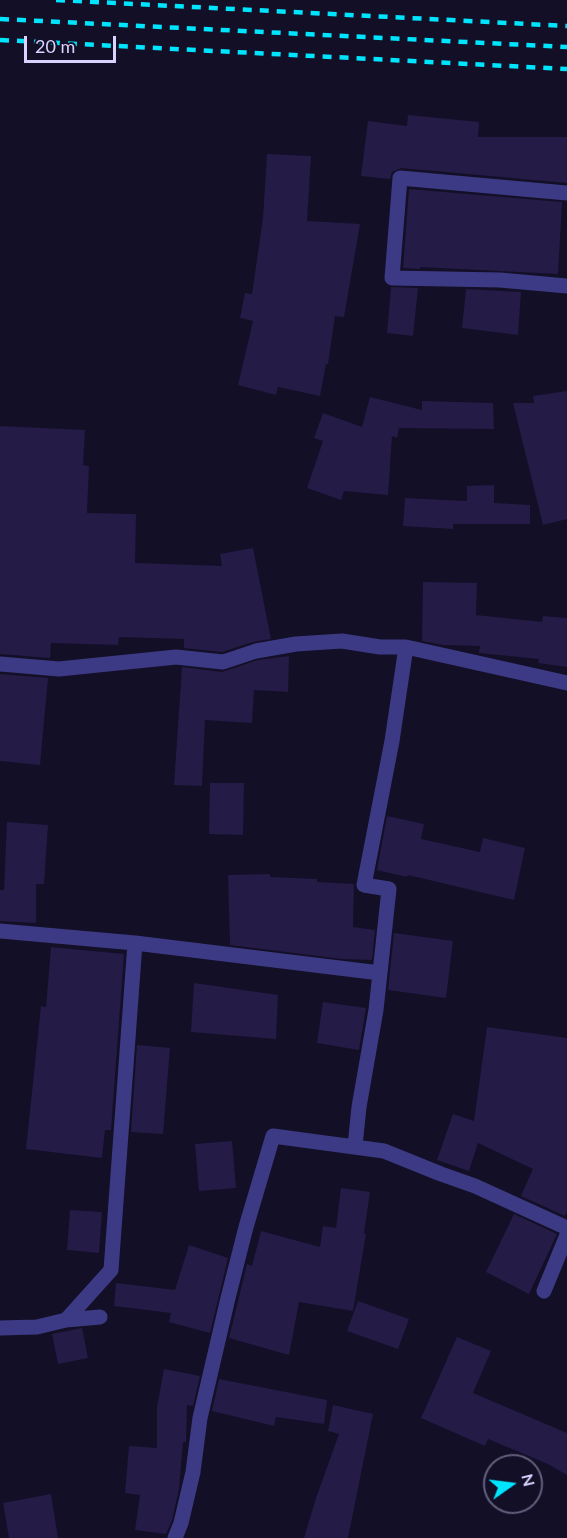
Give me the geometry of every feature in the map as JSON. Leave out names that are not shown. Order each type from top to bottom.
[{"type":"street","points":[[567,193],[400,178],[392,278],[500,280],[567,285]]},
{"type":"street","points":[[0,664],[59,669],[176,657],[223,662],[256,651],[296,644],[342,641],[380,647],[406,647],[567,683]]},
{"type":"street","points":[[355,1146],[359,1107],[370,1053],[389,889],[364,885],[392,741],[406,647]]},
{"type":"street","points":[[0,931],[135,943],[380,973]]},
{"type":"street","points":[[66,1320],[111,1270],[135,943]]},
{"type":"street","points":[[175,1538],[181,1523],[193,1472],[200,1418],[228,1298],[273,1136],[384,1151],[475,1186],[567,1228]]},
{"type":"street","points":[[544,1291],[567,1235]]},
{"type":"street","points":[[0,1328],[37,1327],[66,1320],[100,1317]]},
{"type":"building","points":[[408,115],[479,122],[478,137],[567,137],[567,183],[401,168],[392,172],[390,179],[361,176],[368,121],[407,126]]},
{"type":"building","points":[[267,154],[311,156],[307,221],[360,224],[344,317],[335,316],[328,364],[326,364],[320,396],[278,387],[276,395],[238,385],[253,321],[240,318],[245,293],[252,294],[263,218]]},
{"type":"building","points":[[409,189],[562,202],[558,274],[403,268]]},
{"type":"building","points":[[391,287],[418,288],[413,336],[387,333]]},
{"type":"building","points":[[466,289],[521,292],[518,335],[462,328]]},
{"type":"building","points":[[567,391],[567,519],[543,525],[513,403],[534,403],[533,396]]},
{"type":"building","points":[[370,397],[422,410],[422,401],[493,403],[494,429],[399,428],[397,438],[392,436],[388,495],[344,491],[341,500],[307,488],[323,441],[314,438],[323,413],[362,427]]},
{"type":"building","points":[[0,426],[85,430],[83,465],[89,466],[87,513],[136,514],[135,563],[222,566],[220,554],[253,548],[271,639],[222,652],[184,648],[184,639],[119,637],[118,645],[51,643],[50,658],[0,654]]},
{"type":"building","points":[[494,485],[494,503],[530,505],[530,524],[453,524],[453,529],[403,526],[405,498],[467,501],[467,486]]},
{"type":"building","points":[[423,582],[477,583],[476,615],[542,622],[543,616],[567,618],[567,667],[538,663],[539,659],[479,653],[480,646],[443,645],[422,641]]},
{"type":"building","points":[[289,656],[288,692],[254,690],[252,723],[205,720],[202,786],[174,785],[182,667],[222,672],[258,660]]},
{"type":"building","points":[[0,674],[48,678],[40,765],[0,761]]},
{"type":"building","points":[[210,783],[244,783],[243,835],[209,834]]},
{"type":"building","points":[[387,816],[424,824],[421,839],[480,852],[483,838],[525,848],[514,900],[377,870]]},
{"type":"building","points":[[7,822],[48,825],[44,884],[36,884],[36,923],[0,921],[0,890],[4,890]]},
{"type":"building","points":[[270,874],[270,877],[317,879],[317,882],[354,884],[353,927],[375,930],[372,960],[342,959],[230,945],[228,875]]},
{"type":"building","points":[[394,933],[453,941],[446,998],[388,990]]},
{"type":"building","points":[[51,947],[124,954],[111,1130],[105,1130],[102,1158],[26,1149],[41,1006],[46,1007]]},
{"type":"building","points":[[194,983],[278,995],[276,1039],[191,1032]]},
{"type":"building","points":[[323,1002],[366,1008],[359,1050],[317,1043]]},
{"type":"building","points":[[487,1027],[567,1038],[567,1212],[565,1216],[521,1196],[533,1169],[478,1143],[469,1171],[437,1160],[453,1114],[474,1121]]},
{"type":"building","points":[[137,1045],[170,1048],[163,1134],[131,1132]]},
{"type":"building","points":[[232,1141],[236,1188],[199,1191],[195,1144]]},
{"type":"building","points":[[341,1188],[370,1192],[364,1233],[366,1234],[353,1311],[299,1302],[289,1355],[229,1338],[247,1264],[252,1266],[261,1231],[320,1247],[323,1226],[336,1228]]},
{"type":"building","points":[[70,1210],[102,1212],[99,1253],[67,1250]]},
{"type":"building","points":[[514,1214],[557,1234],[529,1294],[486,1272]]},
{"type":"building","points":[[189,1245],[228,1258],[210,1333],[169,1322],[171,1313],[114,1306],[116,1283],[175,1290]]},
{"type":"building","points":[[358,1301],[409,1319],[398,1349],[347,1331]]},
{"type":"building","points":[[82,1328],[88,1358],[58,1364],[52,1334]]},
{"type":"building","points":[[457,1337],[491,1351],[473,1393],[567,1433],[567,1475],[543,1462],[543,1454],[524,1454],[488,1439],[485,1446],[421,1418]]},
{"type":"building","points":[[164,1369],[200,1376],[193,1406],[187,1405],[186,1442],[183,1442],[179,1489],[172,1520],[166,1534],[135,1530],[140,1495],[125,1493],[129,1446],[157,1448],[157,1407]]},
{"type":"building","points":[[219,1379],[327,1400],[324,1424],[276,1417],[274,1426],[212,1411]]},
{"type":"building","points":[[333,1405],[373,1414],[348,1538],[304,1538],[339,1434],[328,1431]]},
{"type":"building","points":[[51,1494],[58,1538],[9,1538],[3,1503]]},
{"type":"railway","points":[[56,0],[567,26]]},
{"type":"railway","points":[[0,19],[567,47]]},
{"type":"railway","points":[[0,40],[567,69]]}]
